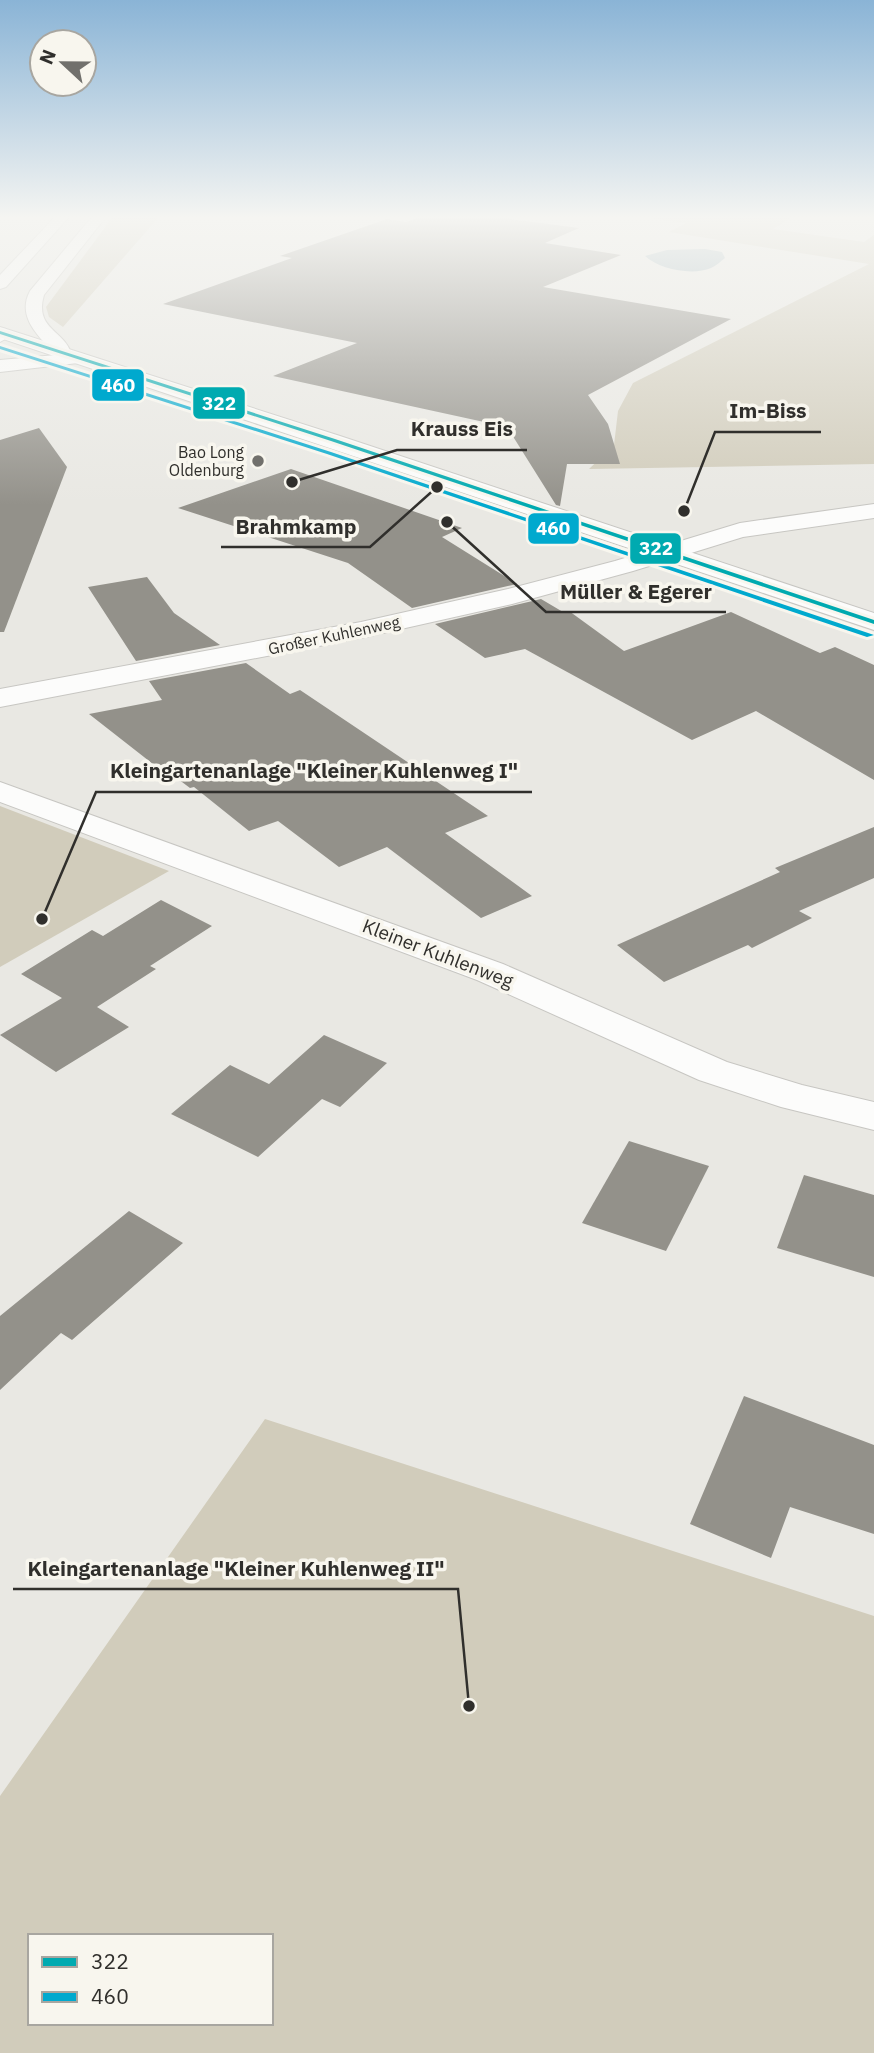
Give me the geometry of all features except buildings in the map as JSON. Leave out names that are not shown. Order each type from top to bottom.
[{"type":"main road","points":[[29,314],[38,326],[70,355]]},
{"type":"main road","points":[[0,334],[346,444],[874,622]]},
{"type":"main road","points":[[0,366],[70,355]]},
{"type":"main road","name":"Großer Kuhlenweg","points":[[0,698],[361,630],[525,593],[740,530],[874,511]]},
{"type":"main road","name":"Kleiner Kuhlenweg","points":[[0,791],[490,972],[713,1071],[795,1097],[874,1116]]},
{"type":"shaded area","points":[[48,314],[74,314],[63,327]]},
{"type":"shaded area","points":[[770,314],[874,314],[874,464],[589,469],[614,445],[618,411],[633,383]]},
{"type":"shaded area","points":[[0,806],[169,871],[0,967]]},
{"type":"shaded area","points":[[265,1419],[874,1616],[874,2053],[0,2053],[0,1796]]},
{"type":"transit line","name":"322","points":[[0,332],[333,440],[874,622]]},
{"type":"transit line","name":"460","points":[[0,347],[329,453],[870,635]]},
{"type":"place","name":"Bao Long Oldenburg","points":[[258,461]]},
{"type":"place","name":"Krauss Eis","points":[[292,482]]},
{"type":"place","name":"Brahmkamp","points":[[437,487]]},
{"type":"place","name":"Im-Biss","points":[[684,511]]},
{"type":"place","name":"Müller & Egerer","points":[[447,522]]},
{"type":"place","name":"Kleingartenanlage \"Kleiner Kuhlenweg I\"","points":[[42,919]]},
{"type":"place","name":"Kleingartenanlage \"Kleiner Kuhlenweg II\"","points":[[469,1706]]}]
